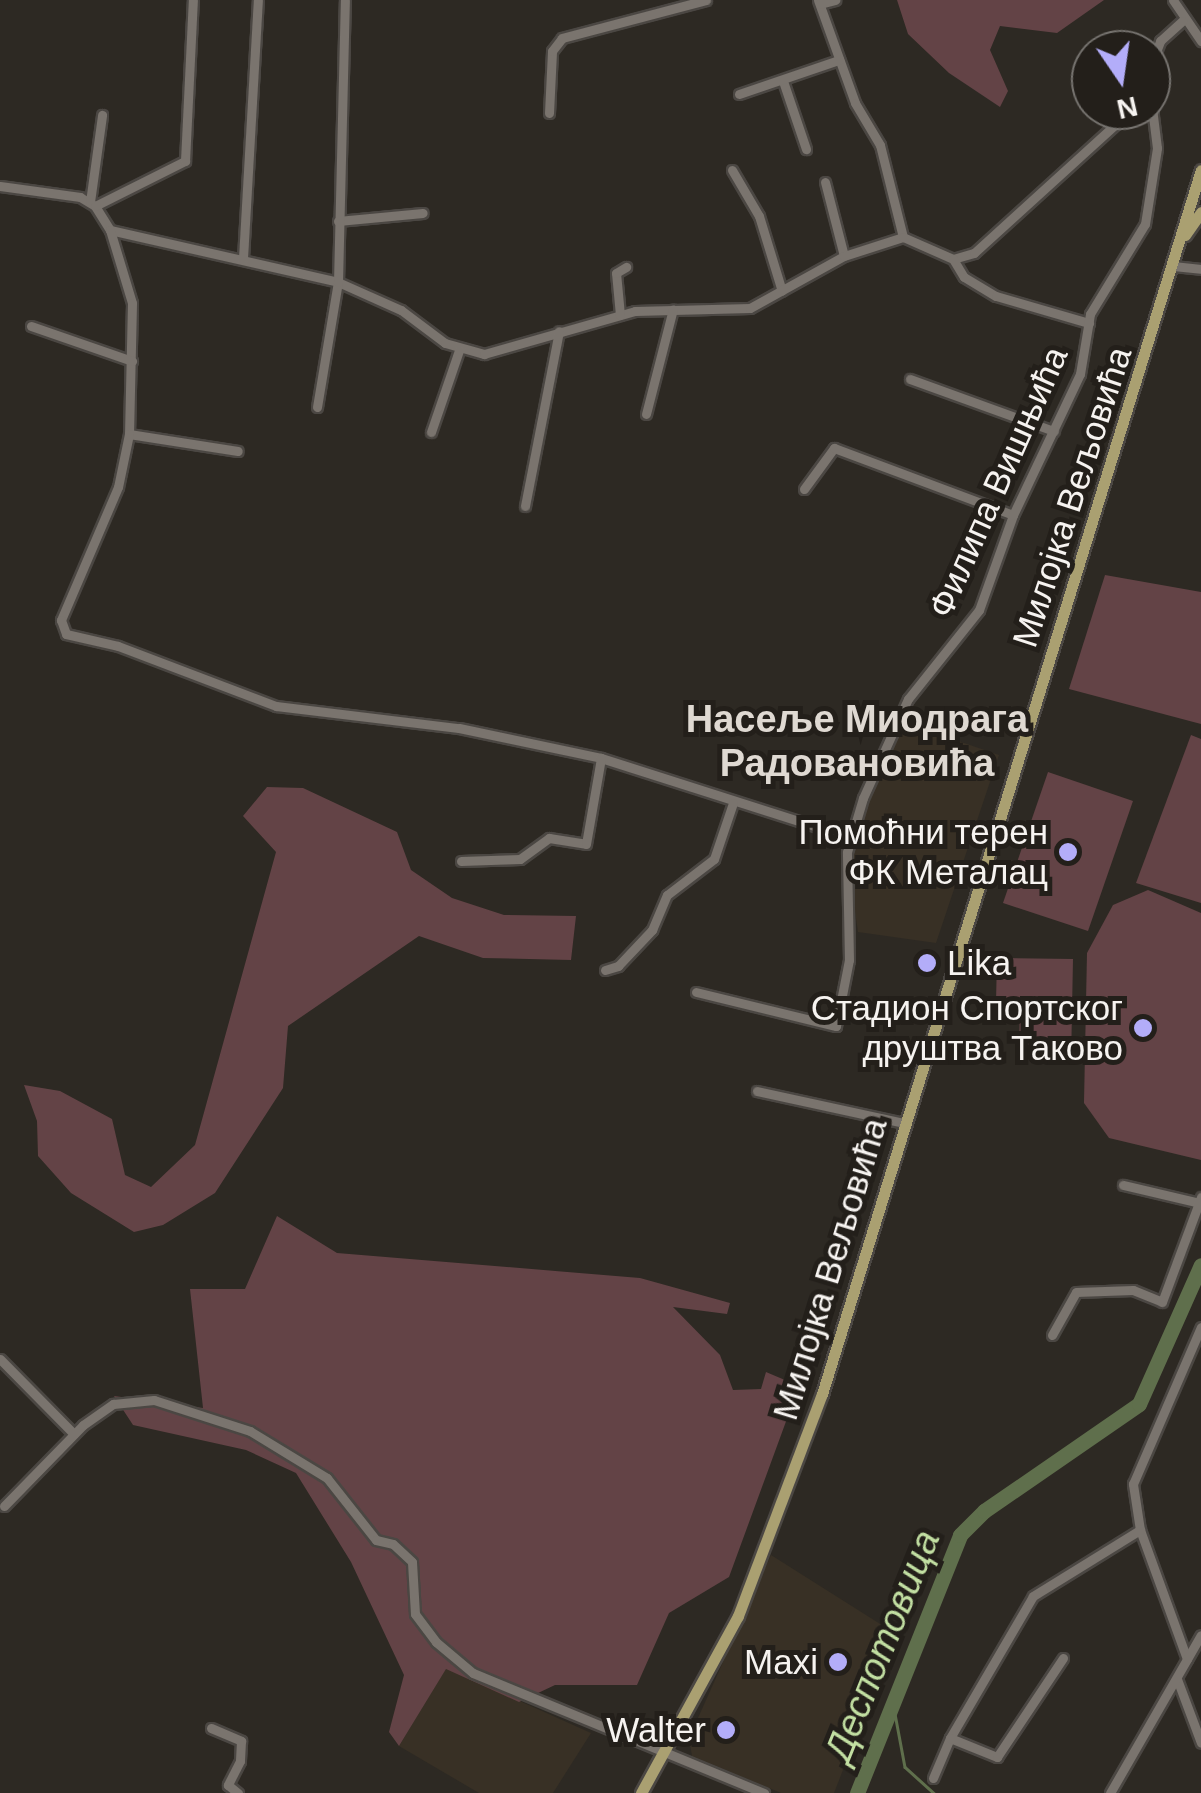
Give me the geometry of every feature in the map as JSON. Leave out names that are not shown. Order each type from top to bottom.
[{"type":"main road","name":"Милојка Вељовића","points":[[640,1793],[667,1752],[738,1616],[784,1500],[1201,170]]},
{"type":"main road","points":[[1182,238],[1201,212]]},
{"type":"street","points":[[0,186],[92,204],[185,162],[193,0]]},
{"type":"street","points":[[244,258],[258,0]]},
{"type":"street","points":[[317,406],[338,282],[345,0]]},
{"type":"street","points":[[549,113],[552,50],[562,38],[706,0]]},
{"type":"street","points":[[835,0],[819,2],[839,60],[880,145],[903,237]]},
{"type":"street","points":[[1173,0],[1182,21],[1201,41]]},
{"type":"street","points":[[1171,30],[1182,21]]},
{"type":"street","points":[[739,94],[839,60]]},
{"type":"street","points":[[783,80],[806,149]]},
{"type":"street","points":[[102,115],[92,204],[110,230],[132,303],[129,434],[118,487],[81,569],[62,631],[276,706],[459,728],[601,758],[667,774],[734,803],[852,838]]},
{"type":"street","points":[[110,230],[338,282],[401,310],[459,350],[484,354],[620,315],[673,309],[750,308],[844,256],[903,237],[953,258],[974,254],[1109,130]]},
{"type":"street","name":"Филипа Вишњића","points":[[696,992],[836,1026],[849,960],[852,838],[908,699],[956,648],[979,610],[1013,515],[1087,353],[1089,323],[1147,216],[1157,148],[1155,130]]},
{"type":"street","points":[[732,170],[759,216],[782,290]]},
{"type":"street","points":[[826,182],[844,256]]},
{"type":"street","points":[[338,221],[423,213]]},
{"type":"street","points":[[953,258],[964,277],[996,296],[1089,323]]},
{"type":"street","points":[[1173,266],[1201,269]]},
{"type":"street","points":[[620,315],[616,273],[626,267]]},
{"type":"street","points":[[646,414],[673,309]]},
{"type":"street","points":[[31,326],[132,362]]},
{"type":"street","points":[[525,506],[558,331]]},
{"type":"street","points":[[430,432],[459,350]]},
{"type":"street","points":[[910,379],[1054,431]]},
{"type":"street","points":[[129,434],[238,451]]},
{"type":"street","points":[[804,488],[834,448],[1013,515]]},
{"type":"street","points":[[461,861],[520,859],[549,838],[586,844],[601,758]]},
{"type":"street","points":[[605,970],[618,966],[652,930],[667,896],[714,859],[734,803]]},
{"type":"street","points":[[756,1092],[904,1123]]},
{"type":"street","points":[[1052,1335],[1076,1292],[1134,1290],[1162,1302],[1198,1199],[1124,1185]]},
{"type":"street","points":[[1187,1659],[1140,1530],[1133,1484],[1201,1327]]},
{"type":"street","points":[[0,1359],[74,1434]]},
{"type":"street","points":[[4,1506],[74,1434],[113,1404],[154,1400],[250,1432],[295,1455],[327,1478],[376,1540],[394,1544],[412,1562],[415,1614],[436,1642],[473,1673],[764,1793]]},
{"type":"street","points":[[933,1778],[950,1738],[1033,1596],[1140,1530]]},
{"type":"street","points":[[1110,1793],[1201,1635]]},
{"type":"street","points":[[950,1738],[997,1757],[1063,1658]]},
{"type":"street","points":[[1177,1679],[1201,1743]]},
{"type":"street","points":[[211,1728],[241,1741],[240,1761],[228,1786],[238,1793]]},
{"type":"shaded area","points":[[897,0],[1104,0],[1057,33],[1000,26],[990,50],[1008,91],[1000,107],[949,73],[908,34]]},
{"type":"shaded area","points":[[1105,575],[1201,592],[1201,724],[1069,689]]},
{"type":"shaded area","points":[[909,724],[999,755],[936,943],[858,932],[847,857],[863,798],[885,752]]},
{"type":"shaded area","points":[[1191,735],[1201,739],[1201,903],[1136,883]]},
{"type":"shaded area","name":"Помоћни терен ФК Металац","points":[[1048,772],[1133,801],[1088,931],[1003,903]]},
{"type":"shaded area","points":[[267,787],[303,788],[397,832],[411,870],[452,898],[504,915],[576,916],[571,960],[483,958],[419,936],[288,1026],[283,1088],[215,1193],[163,1225],[134,1232],[71,1193],[38,1156],[37,1121],[24,1085],[60,1091],[112,1119],[125,1175],[151,1187],[195,1145],[276,852],[243,816]]},
{"type":"shaded area","name":"Стадион Спортског друштва Таково","points":[[1148,890],[1201,913],[1201,1160],[1109,1138],[1084,1103],[1087,953],[1113,905]]},
{"type":"shaded area","points":[[997,958],[1073,959],[1071,1063],[1043,1063],[1043,1049],[1019,1049],[1020,1003],[996,1002]]},
{"type":"shaded area","points":[[277,1216],[337,1253],[640,1278],[730,1303],[727,1314],[673,1307],[720,1355],[733,1390],[761,1389],[766,1372],[799,1386],[729,1577],[669,1613],[637,1685],[555,1685],[519,1702],[446,1669],[399,1746],[389,1732],[404,1675],[351,1562],[296,1473],[246,1450],[133,1425],[114,1396],[203,1408],[190,1289],[245,1289]]},
{"type":"shaded area","points":[[771,1555],[896,1634],[834,1793],[781,1793],[692,1756],[689,1738]]},
{"type":"shaded area","points":[[446,1668],[591,1733],[553,1793],[479,1793],[399,1746]]},
{"type":"waterway","name":"Деспотовица","points":[[857,1793],[960,1535],[984,1511],[1139,1404],[1201,1265]]},
{"type":"waterway","points":[[893,1703],[905,1767],[934,1793]]},
{"type":"place","name":"Помоћни терен ФК Металац","points":[[1068,852]]},
{"type":"place","name":"Lika","points":[[927,963]]},
{"type":"place","name":"Стадион Спортског друштва Таково","points":[[1143,1028]]},
{"type":"place","name":"Maxi","points":[[838,1662]]},
{"type":"place","name":"Walter","points":[[726,1730]]},
{"type":"district","name":"Насеље Миодрага Радовановића","points":[[857,742]]}]
